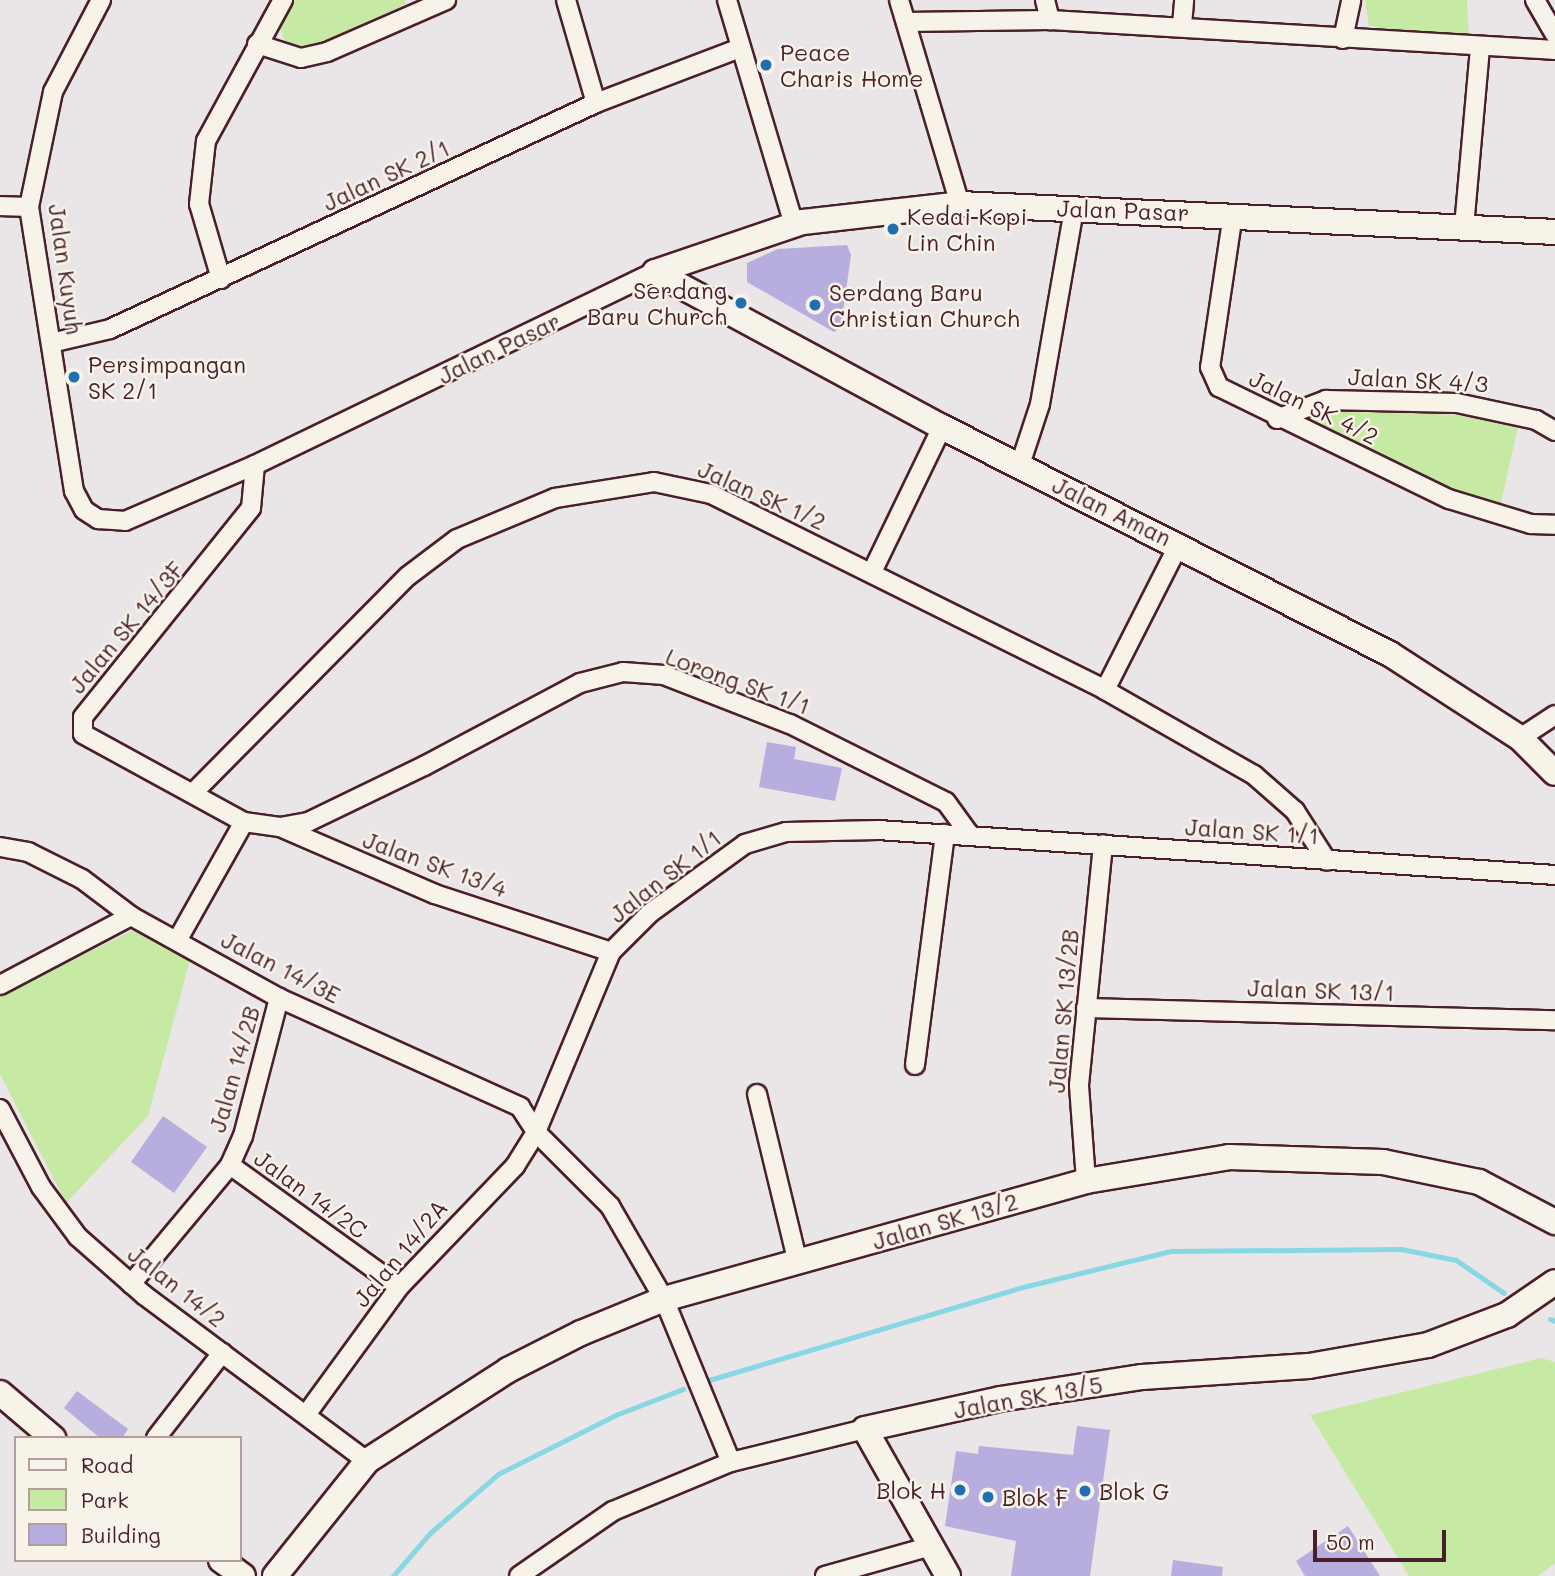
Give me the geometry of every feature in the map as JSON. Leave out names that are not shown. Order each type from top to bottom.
[{"type":"street","name":"Jalan Kuyuh","points":[[101,0],[53,92],[29,207],[74,491],[84,510],[98,519],[125,521]]},
{"type":"street","points":[[221,279],[199,204],[200,172],[206,141],[283,0]]},
{"type":"street","points":[[257,44],[301,58],[417,6],[446,0]]},
{"type":"street","points":[[566,0],[596,103]]},
{"type":"street","points":[[727,0],[794,225]]},
{"type":"street","points":[[900,0],[960,204]]},
{"type":"street","points":[[1045,0],[1050,20]]},
{"type":"street","points":[[1182,25],[1184,0]]},
{"type":"street","points":[[1343,39],[1351,0]]},
{"type":"street","points":[[1535,0],[1555,34]]},
{"type":"street","points":[[906,22],[1050,20],[1182,25],[1480,49],[1555,50]]},
{"type":"street","name":"Jalan SK 2/1","points":[[51,343],[110,328],[221,279],[596,103],[740,48]]},
{"type":"street","points":[[1464,227],[1480,49]]},
{"type":"street","name":"Jalan Pasar","points":[[125,521],[255,465],[654,272],[794,225],[960,204],[1233,214],[1555,232]]},
{"type":"street","points":[[0,206],[29,207]]},
{"type":"street","points":[[1020,465],[1040,404],[1074,209]]},
{"type":"street","name":"Jalan SK 4/2","points":[[1233,214],[1210,367],[1219,387],[1277,419],[1449,499],[1518,521],[1555,525]]},
{"type":"street","name":"Jalan Aman","points":[[654,272],[942,427],[1179,544],[1390,654],[1520,738],[1555,773]]},
{"type":"street","name":"Jalan SK 4/3","points":[[1277,419],[1326,400],[1457,403],[1526,418],[1555,431]]},
{"type":"street","points":[[872,572],[942,427]]},
{"type":"street","name":"Jalan SK 14/3F","points":[[244,822],[83,734],[80,721],[251,508],[255,465]]},
{"type":"street","name":"Jalan SK 1/2","points":[[193,793],[408,576],[457,540],[555,498],[654,482],[683,486],[872,572],[1105,690],[1254,775],[1296,811],[1327,861]]},
{"type":"street","points":[[1105,690],[1179,544]]},
{"type":"street","name":"Lorong SK 1/1","points":[[280,827],[308,822],[413,772],[580,683],[623,672],[664,675],[790,724],[946,802],[970,835]]},
{"type":"street","points":[[1520,738],[1555,715]]},
{"type":"street","points":[[178,939],[244,822]]},
{"type":"street","name":"Jalan SK 13/4","points":[[244,822],[280,827],[435,894],[611,952]]},
{"type":"street","name":"Jalan SK 1/1","points":[[536,1132],[611,952],[694,878],[768,835],[823,829],[970,835],[1327,861],[1555,874]]},
{"type":"street","points":[[915,1065],[945,834]]},
{"type":"street","name":"Jalan SK 13/2B","points":[[1086,1181],[1079,1085],[1103,845]]},
{"type":"street","name":"Jalan 14/3E","points":[[0,847],[28,852],[82,879],[131,916],[178,939],[279,998],[493,1092],[520,1107],[536,1132]]},
{"type":"street","points":[[0,985],[131,916]]},
{"type":"street","name":"Jalan 14/2B","points":[[131,1284],[230,1165],[243,1136],[279,998]]},
{"type":"street","name":"Jalan SK 13/1","points":[[1086,1008],[1555,1020]]},
{"type":"street","points":[[757,1094],[797,1263]]},
{"type":"street","name":"Jalan 14/2","points":[[0,1109],[41,1187],[78,1237],[131,1284],[222,1353],[308,1412],[368,1461]]},
{"type":"street","points":[[536,1132],[610,1206],[664,1300],[731,1462]]},
{"type":"street","name":"Jalan 14/2A","points":[[308,1412],[399,1287],[515,1166],[536,1132]]},
{"type":"street","name":"Jalan SK 13/2","points":[[275,1576],[368,1461],[508,1370],[664,1300],[1086,1181],[1229,1157],[1383,1162],[1479,1182],[1555,1222]]},
{"type":"street","name":"Jalan 14/2C","points":[[230,1165],[399,1287]]},
{"type":"street","name":"Jalan SK 13/5","points":[[519,1576],[613,1511],[731,1462],[865,1429],[1091,1385],[1309,1366],[1428,1345],[1507,1315],[1555,1282]]},
{"type":"street","points":[[158,1436],[222,1353]]},
{"type":"street","points":[[0,1393],[51,1436]]},
{"type":"street","points":[[865,1429],[948,1576]]},
{"type":"street","points":[[825,1576],[931,1546]]},
{"type":"street","points":[[224,1562],[243,1576]]},
{"type":"green space","points":[[290,0],[405,0],[406,4],[304,51],[288,49],[277,20]]},
{"type":"green space","points":[[1365,0],[1467,0],[1469,42],[1369,26]]},
{"type":"green space","points":[[1312,408],[1458,415],[1518,427],[1500,507],[1445,489],[1306,423],[1301,414]]},
{"type":"green space","points":[[139,927],[190,960],[148,1116],[66,1203],[0,1074],[0,996]]},
{"type":"green space","points":[[1541,1358],[1555,1362],[1555,1563],[1538,1576],[1409,1576],[1310,1415]]},
{"type":"building","name":"Serdang Baru Christian Church","points":[[847,245],[851,255],[841,327],[834,332],[747,282],[747,263],[778,249]]},
{"type":"building","points":[[767,742],[796,747],[794,759],[842,768],[835,801],[759,787]]},
{"type":"building","points":[[163,1116],[207,1147],[174,1193],[131,1162]]},
{"type":"building","points":[[77,1391],[128,1429],[123,1436],[98,1436],[64,1408]]},
{"type":"building","points":[[1077,1426],[1110,1430],[1090,1576],[1011,1576],[1016,1541],[945,1526],[956,1451],[978,1454],[979,1446],[1073,1455]]},
{"type":"building","points":[[1348,1526],[1380,1576],[1305,1576],[1296,1561]]},
{"type":"building","points":[[1173,1560],[1223,1567],[1222,1576],[1171,1576]]},
{"type":"waterway","points":[[709,1380],[1027,1286],[1171,1251],[1401,1249],[1456,1260],[1504,1293]]},
{"type":"waterway","points":[[1550,1319],[1555,1321]]},
{"type":"waterway","points":[[393,1576],[430,1533],[498,1474],[618,1414],[683,1389]]},
{"type":"place","name":"Peace Charis Home","points":[[766,65]]},
{"type":"place","name":"Kedai Kopi Lin Chin","points":[[893,229]]},
{"type":"place","name":"Serdang Baru Church","points":[[741,303]]},
{"type":"place","name":"Serdang Baru Christian Church","points":[[815,305]]},
{"type":"place","name":"Persimpangan SK 2/1","points":[[74,377]]},
{"type":"place","name":"Blok H","points":[[960,1490]]},
{"type":"place","name":"Blok G","points":[[1085,1491]]},
{"type":"place","name":"Blok F","points":[[988,1497]]}]
